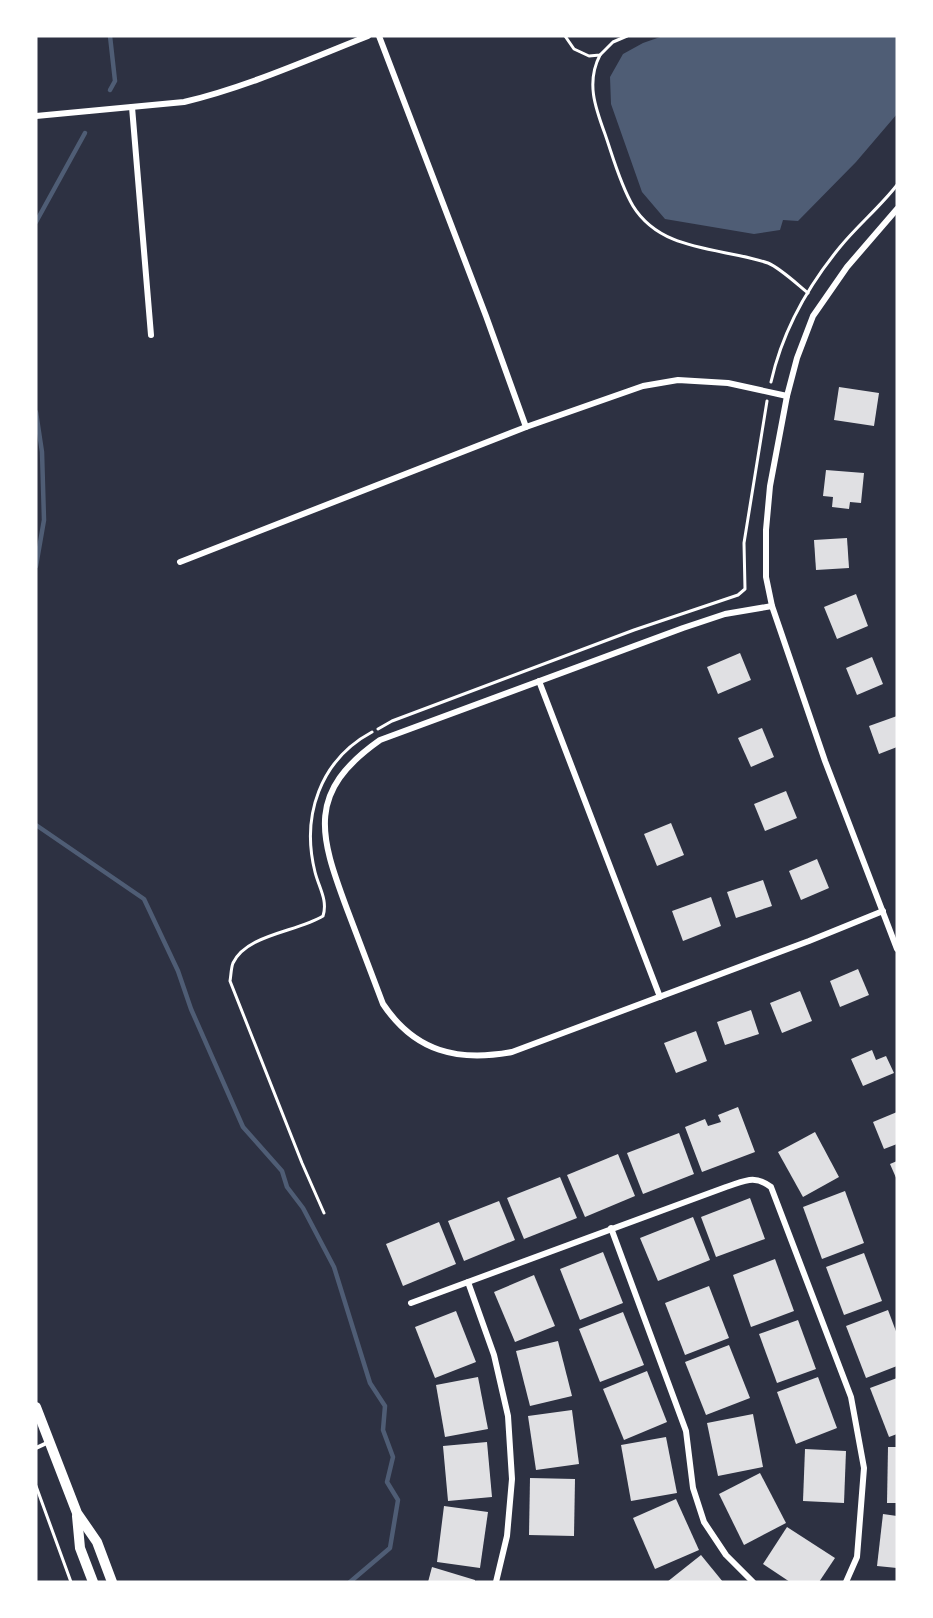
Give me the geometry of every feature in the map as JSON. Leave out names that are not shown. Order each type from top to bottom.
[{"type":"street","points":[[36,116],[184,102],[225,91],[368,36]]},
{"type":"street","points":[[380,36],[526,427]]},
{"type":"street","points":[[132,107],[151,335]]},
{"type":"street","points":[[897,209],[847,267],[813,316],[797,358],[787,396],[770,486],[766,530],[766,577],[772,606],[825,761],[897,949]]},
{"type":"street","points":[[180,562],[526,427],[643,386],[678,380],[728,383],[787,396]]},
{"type":"street","points":[[772,606],[726,614],[380,740],[359,754],[332,790],[325,812],[324,826],[328,859],[383,1004],[392,1018],[425,1045],[445,1053],[466,1056],[489,1056],[512,1052],[883,911]]},
{"type":"street","points":[[539,681],[660,997]]},
{"type":"street","points":[[411,1303],[753,1178],[763,1181],[771,1187],[851,1397],[864,1468],[857,1557],[846,1582]]},
{"type":"street","points":[[611,1228],[687,1431],[693,1488],[704,1522],[726,1555],[753,1582]]},
{"type":"street","points":[[468,1282],[494,1355],[508,1416],[512,1479],[507,1536],[496,1582]]},
{"type":"street","points":[[36,1407],[77,1513],[97,1542],[112,1582]]},
{"type":"street","points":[[77,1513],[80,1548],[93,1582]]},
{"type":"lane","points":[[36,1448],[50,1442]]},
{"type":"path","points":[[565,36],[574,49],[589,56],[600,55]]},
{"type":"path","points":[[627,36],[614,42],[600,55],[595,64],[592,83],[594,105],[633,206],[646,221],[666,237],[770,264],[808,293]]},
{"type":"path","points":[[36,1486],[71,1582]]},
{"type":"water","points":[[663,36],[897,36],[897,114],[856,162],[798,221],[783,220],[780,230],[754,234],[665,219],[642,192],[611,104],[610,77],[623,54],[643,43]]},
{"type":"building","points":[[839,387],[879,393],[874,426],[834,420]]},
{"type":"building","points":[[826,470],[864,473],[861,503],[850,502],[849,509],[832,507],[833,497],[823,496]]},
{"type":"building","points":[[847,538],[849,568],[816,570],[814,540]]},
{"type":"building","points":[[856,594],[868,626],[837,639],[824,607]]},
{"type":"building","points":[[740,653],[751,680],[718,694],[707,667]]},
{"type":"building","points":[[872,657],[883,684],[857,695],[846,668]]},
{"type":"building","points":[[897,716],[897,747],[879,754],[869,726]]},
{"type":"building","points":[[762,728],[774,757],[751,767],[738,738]]},
{"type":"building","points":[[786,791],[797,818],[765,831],[754,804]]},
{"type":"building","points":[[671,823],[684,855],[657,866],[644,834]]},
{"type":"building","points":[[817,859],[829,888],[801,900],[789,871]]},
{"type":"building","points":[[763,880],[772,906],[736,918],[727,892]]},
{"type":"building","points":[[711,897],[721,926],[683,941],[672,911]]},
{"type":"building","points":[[858,969],[869,995],[840,1007],[830,981]]},
{"type":"building","points":[[800,991],[812,1021],[782,1033],[770,1003]]},
{"type":"building","points":[[751,1010],[759,1034],[725,1045],[717,1022]]},
{"type":"building","points":[[696,1031],[707,1061],[676,1073],[664,1043]]},
{"type":"building","points":[[872,1050],[876,1060],[886,1056],[894,1073],[863,1086],[851,1059]]},
{"type":"building","points":[[738,1107],[755,1152],[702,1172],[685,1127],[705,1119],[708,1126],[721,1122],[718,1115]]},
{"type":"building","points":[[897,1112],[897,1144],[884,1149],[873,1122]]},
{"type":"building","points":[[815,1132],[839,1177],[803,1197],[778,1152]]},
{"type":"building","points":[[679,1133],[694,1174],[643,1194],[627,1153]]},
{"type":"building","points":[[618,1154],[635,1196],[585,1217],[567,1175]]},
{"type":"building","points":[[897,1161],[897,1180],[890,1164]]},
{"type":"building","points":[[560,1177],[577,1218],[524,1239],[507,1198]]},
{"type":"building","points":[[845,1191],[864,1243],[822,1259],[803,1207]]},
{"type":"building","points":[[750,1198],[765,1239],[716,1257],[701,1217]]},
{"type":"building","points":[[499,1201],[515,1240],[464,1261],[448,1221]]},
{"type":"building","points":[[693,1217],[710,1260],[658,1281],[640,1238]]},
{"type":"building","points":[[439,1222],[456,1264],[403,1286],[386,1244]]},
{"type":"building","points":[[603,1252],[623,1303],[580,1320],[560,1269]]},
{"type":"building","points":[[864,1253],[882,1301],[844,1315],[826,1267]]},
{"type":"building","points":[[775,1259],[794,1311],[751,1327],[733,1275]]},
{"type":"building","points":[[534,1275],[555,1326],[515,1342],[494,1292]]},
{"type":"building","points":[[709,1286],[729,1338],[685,1355],[665,1303]]},
{"type":"building","points":[[888,1310],[897,1334],[897,1366],[866,1378],[846,1326]]},
{"type":"building","points":[[456,1311],[476,1362],[435,1378],[415,1327]]},
{"type":"building","points":[[623,1312],[644,1365],[600,1382],[579,1329]]},
{"type":"building","points":[[798,1320],[816,1369],[777,1383],[759,1334]]},
{"type":"building","points":[[558,1341],[572,1396],[530,1406],[516,1351]]},
{"type":"building","points":[[729,1345],[750,1398],[706,1415],[685,1362]]},
{"type":"building","points":[[647,1371],[667,1422],[624,1440],[603,1389]]},
{"type":"building","points":[[478,1377],[488,1429],[445,1437],[436,1385]]},
{"type":"building","points":[[818,1377],[837,1428],[796,1444],[777,1392]]},
{"type":"building","points":[[897,1378],[897,1434],[889,1437],[870,1388]]},
{"type":"building","points":[[572,1410],[579,1464],[536,1470],[528,1416]]},
{"type":"building","points":[[753,1414],[763,1467],[718,1476],[707,1423]]},
{"type":"building","points":[[666,1437],[677,1493],[631,1501],[621,1445]]},
{"type":"building","points":[[487,1442],[492,1497],[448,1501],[443,1446]]},
{"type":"building","points":[[888,1447],[897,1447],[897,1503],[887,1503]]},
{"type":"building","points":[[805,1449],[846,1451],[844,1503],[803,1501]]},
{"type":"building","points":[[760,1473],[786,1523],[744,1545],[719,1494]]},
{"type":"building","points":[[530,1478],[575,1479],[574,1536],[529,1535]]},
{"type":"building","points":[[676,1499],[699,1550],[655,1569],[633,1518]]},
{"type":"building","points":[[444,1506],[488,1512],[480,1568],[437,1562]]},
{"type":"building","points":[[883,1514],[897,1516],[897,1568],[877,1566]]},
{"type":"building","points":[[787,1527],[835,1558],[819,1582],[790,1582],[763,1564]]},
{"type":"building","points":[[701,1555],[723,1582],[667,1582]]},
{"type":"building","points":[[432,1567],[475,1580],[475,1582],[428,1582]]},
{"type":"waterway","points":[[110,36],[115,81],[110,90]]},
{"type":"waterway","points":[[36,222],[85,133]]},
{"type":"waterway","points":[[36,412],[42,452],[44,520],[36,566]]},
{"type":"waterway","points":[[36,825],[144,899],[178,971],[191,1009],[243,1127],[282,1171],[287,1187],[303,1208],[334,1267],[370,1383],[385,1406],[383,1430],[393,1457],[387,1482],[398,1500],[390,1548],[350,1582]]}]
